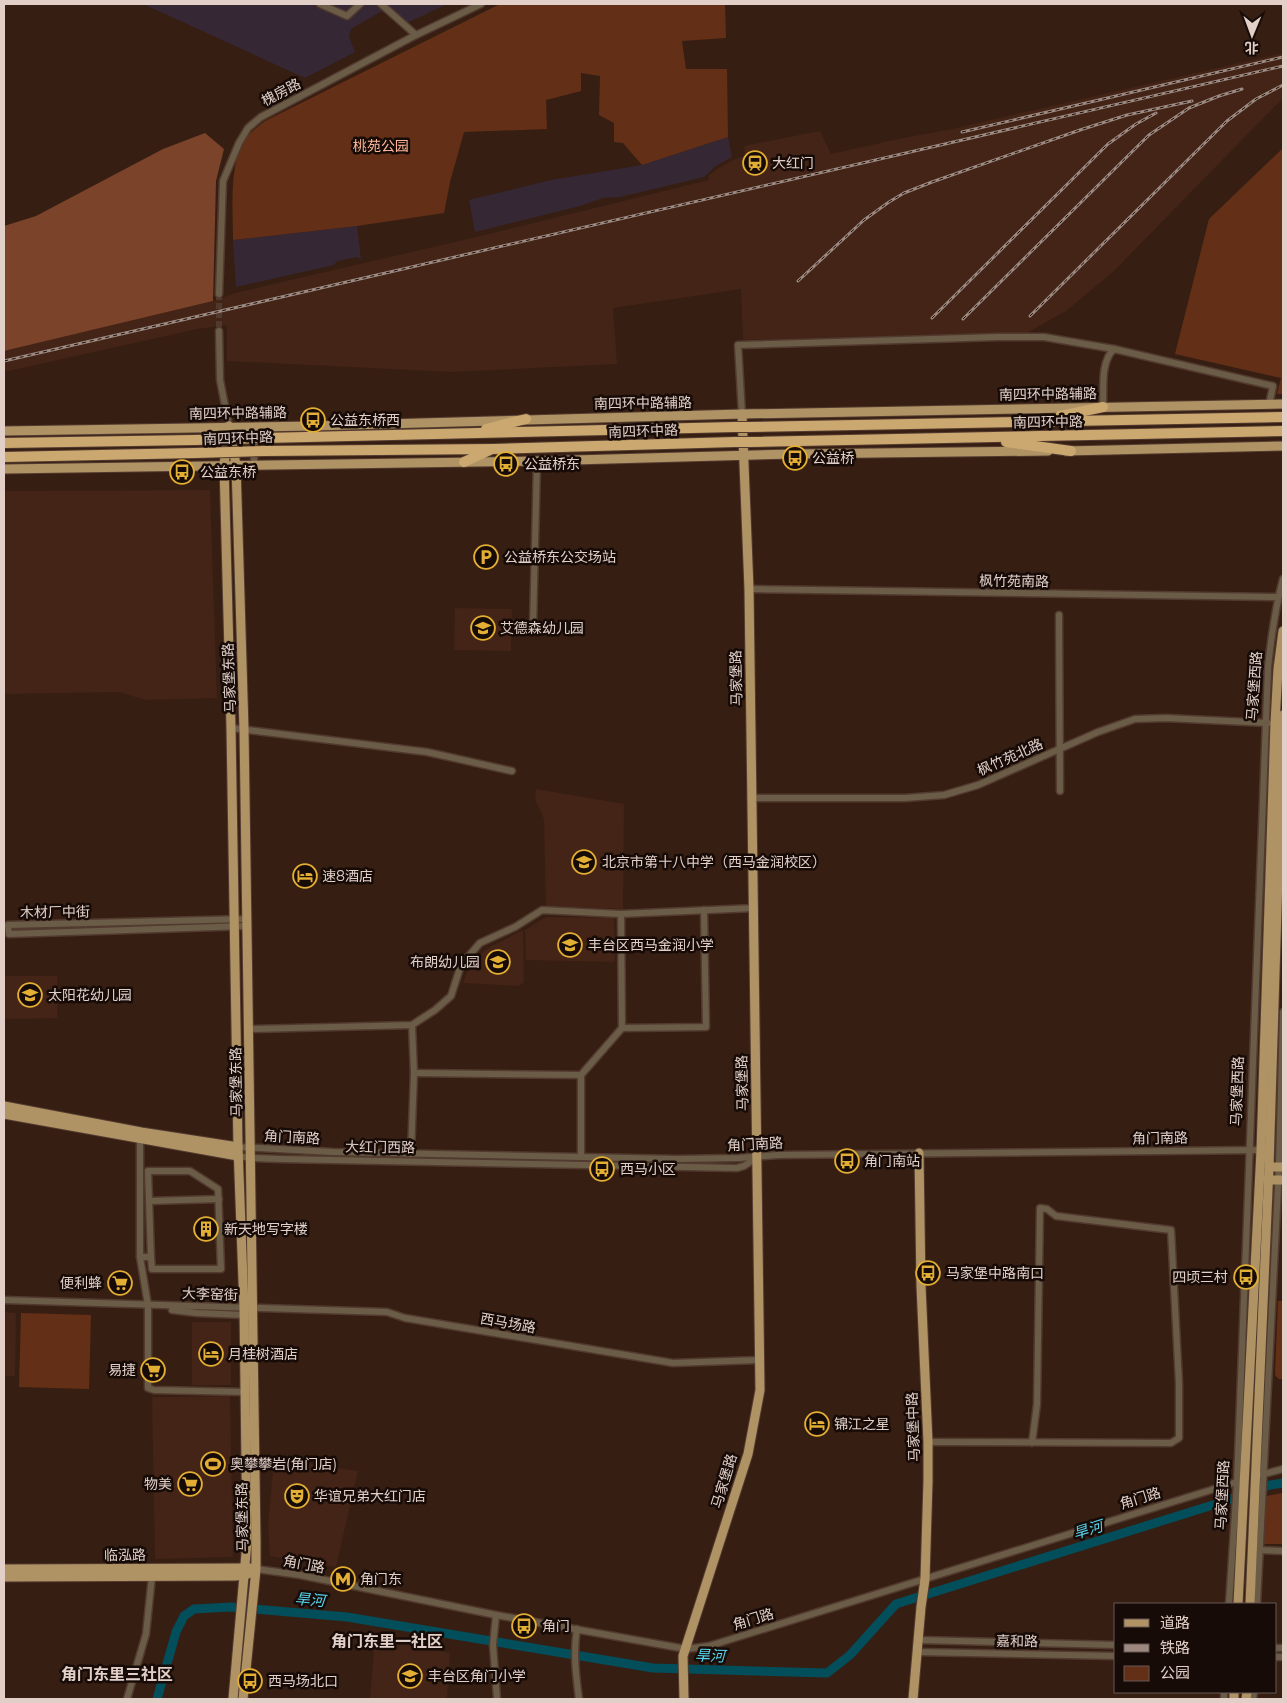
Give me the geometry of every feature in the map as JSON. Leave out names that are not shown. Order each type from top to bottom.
[{"type":"highway","points":[[1037,421],[1103,406]]},
{"type":"highway","name":"南四环中路","points":[[4,443],[1283,417]]},
{"type":"highway","points":[[465,434],[526,419]]},
{"type":"highway","name":"南四环中路","points":[[4,457],[264,451],[493,449],[1283,431]]},
{"type":"highway","points":[[973,437],[1071,451]]},
{"type":"highway","points":[[464,462],[493,449]]},
{"type":"main road","name":"南四环中路辅路","points":[[4,431],[313,426],[526,419],[1103,406],[1283,404]]},
{"type":"main road","name":"马家堡路","points":[[684,1698],[684,1652],[748,1454],[760,1390],[749,589],[742,414]]},
{"type":"main road","name":"马家堡东路","points":[[230,426],[236,465],[244,729],[254,1308],[256,1569],[243,1699]]},
{"type":"main road","name":"马家堡东路","points":[[230,426],[224,465],[231,728],[238,1152],[244,1311],[247,1542],[233,1699]]},
{"type":"main road","points":[[4,469],[536,461],[1283,446]]},
{"type":"main road","name":"马家堡西路","points":[[1250,1480],[1269,1167],[1278,669],[1283,631]]},
{"type":"main road","name":"马家堡西路","points":[[1250,1603],[1249,1504],[1261,1150],[1277,723],[1283,715]]},
{"type":"main road","name":"大红门西路","points":[[4,1106],[238,1152]]},
{"type":"main road","name":"大红门西路","points":[[4,1114],[140,1139],[238,1152]]},
{"type":"main road","name":"马家堡中路","points":[[913,1699],[925,1581],[928,1442],[921,1286],[919,1153]]},
{"type":"main road","points":[[1269,1167],[1281,1167]]},
{"type":"main road","points":[[1268,1180],[1281,1180]]},
{"type":"main road","name":"马家堡西路","points":[[1238,1603],[1249,1504]]},
{"type":"main road","points":[[245,1572],[256,1569]]},
{"type":"main road","name":"临泓路","points":[[4,1570],[245,1572]]},
{"type":"main road","name":"临泓路","points":[[4,1577],[152,1576],[245,1572]]},
{"type":"street","points":[[320,4],[346,16],[360,4]]},
{"type":"street","points":[[381,4],[416,35]]},
{"type":"street","name":"槐房路","points":[[219,294],[223,181],[235,150],[248,128],[261,117],[416,35],[481,4]]},
{"type":"street","points":[[219,331],[220,380],[230,426]]},
{"type":"street","points":[[742,414],[738,345],[1036,337],[1114,349],[1273,386],[1269,405]]},
{"type":"street","points":[[1103,406],[1105,368],[1108,354],[1114,349]]},
{"type":"street","points":[[254,426],[254,465]]},
{"type":"street","points":[[533,628],[536,461]]},
{"type":"street","name":"马家堡西路","points":[[1229,1603],[1249,1504],[1248,1150],[1277,723],[1271,638],[1283,579]]},
{"type":"street","name":"枫竹苑南路","points":[[749,589],[1278,597]]},
{"type":"street","points":[[1059,615],[1060,791]]},
{"type":"street","name":"枫竹苑北路","points":[[751,798],[905,798],[944,795],[978,785],[1115,725],[1135,720],[1166,718],[1277,723]]},
{"type":"street","points":[[231,728],[427,752],[512,771]]},
{"type":"street","points":[[249,1029],[412,1025],[435,1010],[451,996],[461,965],[480,943],[515,927],[542,910],[621,914],[754,908]]},
{"type":"street","points":[[622,1028],[706,1027],[704,910]]},
{"type":"street","points":[[581,1157],[581,1074],[622,1028],[621,914]]},
{"type":"street","name":"木材厂中街","points":[[234,923],[9,934],[8,925],[234,923],[246,923]]},
{"type":"street","name":"马家堡西路","points":[[1250,1480],[1281,1180],[1283,1012]]},
{"type":"street","points":[[411,1154],[414,1073],[412,1025]]},
{"type":"street","points":[[414,1073],[581,1074]]},
{"type":"street","points":[[140,1139],[140,1257],[148,1307],[148,1388],[154,1390],[245,1392]]},
{"type":"street","name":"角门南路","points":[[251,1148],[411,1154],[677,1159],[778,1155],[1261,1150]]},
{"type":"street","name":"大红门西路","points":[[238,1152],[251,1148]]},
{"type":"street","name":"大红门西路","points":[[238,1152],[251,1158],[737,1168],[744,1166],[757,1157]]},
{"type":"street","points":[[148,1171],[190,1171],[218,1189],[219,1199],[221,1268],[152,1269],[148,1171]]},
{"type":"street","points":[[149,1201],[219,1199]]},
{"type":"street","points":[[928,1442],[1171,1443],[1179,1438],[1179,1384],[1171,1230],[1056,1216],[1047,1209],[1040,1208],[1037,1404],[1032,1442]]},
{"type":"street","points":[[220,1229],[242,1229]]},
{"type":"street","points":[[140,1257],[151,1257]]},
{"type":"street","name":"大李窑街","points":[[4,1302],[244,1311],[254,1308]]},
{"type":"street","name":"西马场路","points":[[254,1308],[387,1312],[424,1321],[673,1363],[759,1360]]},
{"type":"street","name":"角门路","points":[[256,1569],[300,1575],[496,1615],[577,1629],[684,1652],[925,1581],[1283,1469]]},
{"type":"street","name":"马家堡西路","points":[[1249,1504],[1258,1550],[1257,1603]]},
{"type":"street","points":[[1258,1550],[1283,1551]]},
{"type":"street","points":[[127,1699],[146,1634],[152,1576]]},
{"type":"street","points":[[496,1615],[493,1645],[496,1699]]},
{"type":"street","points":[[577,1629],[575,1662],[579,1699]]},
{"type":"street","name":"嘉和路","points":[[919,1640],[1114,1646]]},
{"type":"street","name":"嘉和路","points":[[918,1652],[1114,1656]]},
{"type":"shaded area","points":[[143,4],[447,4],[401,26],[382,11],[351,29],[349,37],[355,52],[305,78]]},
{"type":"shaded area","points":[[1283,53],[1283,98],[1114,271],[1066,311],[1025,334],[743,340],[741,289],[613,308],[617,364],[451,372],[227,361],[227,325],[197,329],[4,372],[4,351],[213,301],[235,293],[709,180],[708,176],[717,169],[745,156],[744,146],[820,131],[831,154],[952,129]]},
{"type":"shaded area","points":[[205,133],[224,149],[216,181],[213,301],[4,351],[4,226],[36,216],[163,149]]},
{"type":"shaded area","points":[[728,137],[732,157],[716,166],[704,177],[620,197],[603,198],[580,206],[475,232],[469,200],[551,180],[642,165]]},
{"type":"shaded area","points":[[357,226],[361,259],[357,257],[337,261],[334,265],[236,287],[233,240]]},
{"type":"shaded area","points":[[210,490],[217,698],[145,700],[119,692],[4,694],[4,491]]},
{"type":"shaded area","name":"艾德森幼儿园","points":[[455,608],[512,609],[511,651],[454,650]]},
{"type":"shaded area","name":"北京市第十八中学（西马金润校区）","points":[[536,789],[624,804],[623,909],[546,906],[544,819],[535,799]]},
{"type":"shaded area","name":"丰台区西马金润小学","points":[[546,917],[614,918],[615,962],[526,960],[525,930]]},
{"type":"shaded area","name":"布朗幼儿园","points":[[523,930],[524,982],[519,986],[463,983],[469,967],[478,956],[490,947]]},
{"type":"shaded area","name":"太阳花幼儿园","points":[[4,976],[57,976],[57,1018],[4,1019]]},
{"type":"shaded area","points":[[4,1312],[16,1313],[15,1376],[4,1376]]},
{"type":"shaded area","name":"月桂树酒店","points":[[192,1322],[231,1322],[231,1385],[192,1385]]},
{"type":"shaded area","points":[[230,1396],[233,1557],[155,1559],[152,1397]]},
{"type":"shaded area","points":[[274,1459],[358,1471],[336,1567],[270,1556],[268,1525]]},
{"type":"shaded area","name":"丰台区角门小学","points":[[375,1638],[450,1653],[447,1699],[370,1699]]},
{"type":"green space","name":"桃苑公园","points":[[500,4],[725,4],[726,38],[682,41],[686,69],[727,69],[728,137],[642,165],[623,143],[614,142],[614,123],[599,115],[600,76],[581,73],[581,91],[546,100],[547,129],[464,132],[450,182],[444,213],[357,226],[233,240],[233,190],[236,165],[243,143],[256,128],[265,121]]},
{"type":"green space","points":[[1283,148],[1283,394],[1277,394],[1281,378],[1175,354],[1209,219]]},
{"type":"green space","points":[[1278,1301],[1283,1301],[1283,1379],[1279,1379],[1275,1375]]},
{"type":"green space","points":[[21,1313],[91,1315],[89,1389],[19,1387]]},
{"type":"green space","points":[[1283,1493],[1283,1544],[1262,1544],[1266,1496]]},
{"type":"waterway","name":"旱河","points":[[157,1699],[176,1632],[184,1616],[194,1609],[231,1607],[347,1617],[653,1668],[827,1673],[850,1655],[896,1604],[1216,1504],[1270,1485],[1283,1483]]},
{"type":"tunnel","points":[[219,294],[219,331]]},
{"type":"railway","points":[[962,132],[1283,57]]},
{"type":"railway","points":[[4,361],[1283,66]]},
{"type":"railway","points":[[1030,316],[1227,121],[1256,99],[1283,85]]},
{"type":"railway","points":[[963,319],[1149,135],[1189,108],[1242,89]]},
{"type":"railway","points":[[798,281],[864,220],[904,193],[1080,130],[1127,115],[1192,101]]},
{"type":"railway","points":[[932,318],[1108,144],[1136,124],[1156,113]]},
{"type":"place","name":"大红门","points":[[755,163]]},
{"type":"place","name":"公益东桥西","points":[[313,420]]},
{"type":"place","name":"公益桥","points":[[795,458]]},
{"type":"place","name":"公益桥东","points":[[506,464]]},
{"type":"place","name":"公益东桥","points":[[182,472]]},
{"type":"place","name":"公益桥东公交场站","points":[[486,557]]},
{"type":"place","name":"艾德森幼儿园","points":[[483,628]]},
{"type":"place","name":"北京市第十八中学（西马金润校区）","points":[[584,862]]},
{"type":"place","name":"速8酒店","points":[[305,876]]},
{"type":"place","name":"丰台区西马金润小学","points":[[570,945]]},
{"type":"place","name":"布朗幼儿园","points":[[498,962]]},
{"type":"place","name":"太阳花幼儿园","points":[[30,995]]},
{"type":"place","name":"角门南站","points":[[847,1161]]},
{"type":"place","name":"西马小区","points":[[602,1169]]},
{"type":"place","name":"新天地写字楼","points":[[206,1229]]},
{"type":"place","name":"马家堡中路南口","points":[[928,1273]]},
{"type":"place","name":"四顷三村","points":[[1246,1277]]},
{"type":"place","name":"便利蜂","points":[[120,1283]]},
{"type":"place","name":"月桂树酒店","points":[[211,1354]]},
{"type":"place","name":"易捷","points":[[153,1370]]},
{"type":"place","name":"锦江之星","points":[[817,1424]]},
{"type":"place","name":"奥攀攀岩(角门店)","points":[[213,1464]]},
{"type":"place","name":"物美","points":[[190,1484]]},
{"type":"place","name":"华谊兄弟大红门店","points":[[297,1496]]},
{"type":"place","name":"角门东","points":[[343,1579]]},
{"type":"place","name":"角门","points":[[524,1626]]},
{"type":"place","name":"丰台区角门小学","points":[[410,1676]]},
{"type":"place","name":"西马场北口","points":[[250,1681]]},
{"type":"district","name":"角门东里一社区","points":[[387,1641]]},
{"type":"district","name":"角门东里三社区","points":[[117,1674]]}]
